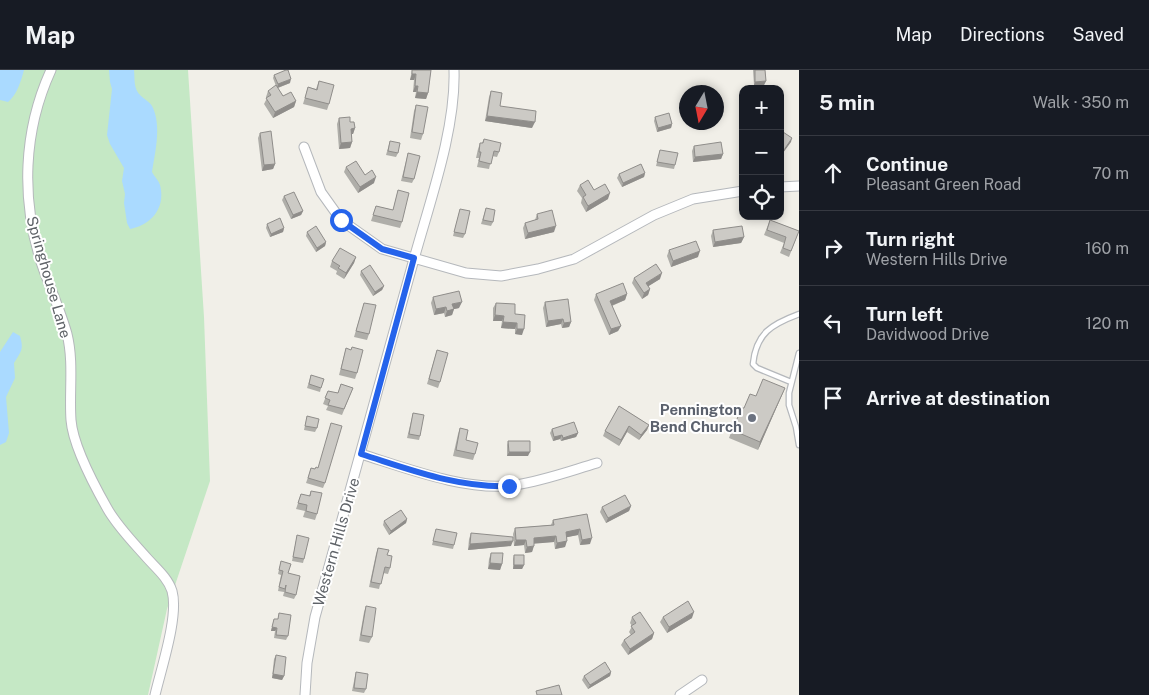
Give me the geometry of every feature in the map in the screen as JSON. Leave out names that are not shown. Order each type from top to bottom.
[{"type":"street","name":"Springhouse Lane","points":[[50,70],[34,114],[29,141],[29,214],[41,261],[67,334],[70,359],[71,422],[77,446],[107,509],[119,526],[167,579],[172,591],[172,622],[154,695]]},
{"type":"street","name":"Western Hills Drive","points":[[305,695],[307,663],[315,617],[445,145],[455,88],[454,70]]},
{"type":"street","points":[[304,147],[322,192],[341,220],[382,249],[466,273],[492,276],[538,269],[574,259],[654,215],[693,199],[739,192]]},
{"type":"street","points":[[784,188],[799,186]]},
{"type":"street","points":[[361,454],[444,480],[492,486],[514,486],[545,479],[597,463]]},
{"type":"street","points":[[680,695],[702,680]]},
{"type":"lane","points":[[791,382],[756,368],[754,357],[757,346],[766,332],[782,320],[799,314]]},
{"type":"lane","points":[[799,353],[789,393],[789,405],[799,445]]},
{"type":"green space","points":[[0,70],[188,70],[204,317],[210,481],[167,609],[148,695],[0,695]]},
{"type":"water","points":[[0,70],[24,70],[16,92],[8,102],[0,100]]},
{"type":"water","points":[[109,70],[134,70],[138,93],[152,106],[157,122],[157,139],[152,172],[160,185],[161,201],[159,208],[150,219],[138,227],[130,229],[127,223],[124,203],[125,194],[122,181],[124,168],[107,135],[112,89]]},
{"type":"water","points":[[13,332],[20,336],[22,348],[14,363],[15,378],[6,397],[9,433],[6,442],[0,445],[0,352]]},
{"type":"building","points":[[288,70],[291,79],[278,84],[274,75]]},
{"type":"building","points":[[412,70],[431,70],[428,93],[417,92],[418,86],[415,86],[416,74],[412,74]]},
{"type":"building","points":[[755,70],[765,70],[766,81],[755,82]]},
{"type":"building","points":[[319,81],[334,85],[329,104],[305,98],[308,87],[317,90]]},
{"type":"building","points":[[276,85],[283,96],[291,92],[296,101],[275,112],[266,98],[271,95],[268,91]]},
{"type":"building","points":[[491,91],[502,93],[500,106],[536,111],[535,122],[487,116]]},
{"type":"building","points":[[416,105],[428,107],[423,134],[412,132]]},
{"type":"building","points":[[669,113],[672,124],[658,128],[655,117]]},
{"type":"building","points":[[350,117],[350,122],[354,122],[355,128],[351,129],[352,142],[341,143],[339,118]]},
{"type":"building","points":[[271,131],[275,164],[264,165],[260,133]]},
{"type":"building","points":[[784,133],[792,138],[784,150]]},
{"type":"building","points":[[484,139],[501,143],[499,152],[494,151],[491,164],[479,161],[480,143],[483,143]]},
{"type":"building","points":[[390,141],[400,143],[398,153],[388,151]]},
{"type":"building","points":[[721,142],[723,154],[695,157],[694,146]]},
{"type":"building","points":[[660,150],[678,153],[675,165],[657,162]]},
{"type":"building","points":[[408,153],[420,156],[414,179],[403,177]]},
{"type":"building","points":[[356,161],[365,175],[372,170],[376,177],[360,187],[346,167]]},
{"type":"building","points":[[641,164],[645,173],[623,183],[619,174]]},
{"type":"building","points":[[588,180],[594,190],[605,184],[610,193],[588,206],[583,197],[586,195],[580,185]]},
{"type":"building","points":[[398,190],[409,193],[402,222],[373,215],[376,206],[393,210]]},
{"type":"building","points":[[294,192],[303,211],[293,215],[284,196]]},
{"type":"building","points":[[486,208],[495,210],[493,222],[483,220]]},
{"type":"building","points":[[460,209],[470,211],[465,234],[454,232]]},
{"type":"building","points":[[552,210],[556,226],[528,233],[525,223],[538,219],[537,214]]},
{"type":"building","points":[[280,218],[284,228],[271,234],[267,224]]},
{"type":"building","points":[[770,220],[799,231],[791,251],[783,248],[786,237],[767,230]]},
{"type":"building","points":[[316,226],[326,242],[317,248],[307,232]]},
{"type":"building","points":[[742,226],[744,237],[715,242],[713,230]]},
{"type":"building","points":[[696,241],[700,251],[673,261],[669,250]]},
{"type":"building","points":[[340,248],[356,257],[346,273],[332,261]]},
{"type":"building","points":[[656,264],[662,273],[646,283],[650,289],[644,293],[634,278]]},
{"type":"building","points":[[370,265],[384,286],[375,292],[361,271]]},
{"type":"building","points":[[623,283],[627,294],[610,301],[621,326],[611,329],[596,294]]},
{"type":"building","points":[[459,291],[462,302],[452,304],[454,309],[447,311],[446,307],[436,309],[433,297]]},
{"type":"building","points":[[568,299],[571,322],[564,323],[563,319],[548,321],[545,302]]},
{"type":"building","points":[[364,303],[376,305],[369,334],[356,331]]},
{"type":"building","points":[[496,303],[515,304],[515,314],[525,315],[524,329],[517,329],[517,323],[503,322],[504,316],[495,315]]},
{"type":"building","points":[[352,347],[363,350],[357,373],[341,369],[346,348],[351,350]]},
{"type":"building","points":[[437,350],[448,353],[440,382],[429,379]]},
{"type":"building","points":[[311,375],[324,379],[321,388],[309,384]]},
{"type":"building","points":[[763,379],[785,388],[760,442],[732,430],[750,394],[756,396]]},
{"type":"building","points":[[341,384],[353,388],[344,409],[328,405],[330,400],[325,398],[328,391],[338,393]]},
{"type":"building","points":[[619,406],[649,425],[641,435],[629,426],[621,440],[605,431]]},
{"type":"building","points":[[413,413],[424,415],[420,436],[409,434]]},
{"type":"building","points":[[307,416],[319,419],[317,428],[305,426]]},
{"type":"building","points":[[574,422],[578,433],[563,438],[562,435],[554,437],[552,429]]},
{"type":"building","points":[[331,423],[342,426],[325,483],[308,478],[311,468],[318,468]]},
{"type":"building","points":[[460,428],[468,430],[466,440],[478,443],[475,454],[456,450]]},
{"type":"building","points":[[508,441],[530,441],[530,452],[509,452]]},
{"type":"building","points":[[311,491],[322,493],[317,514],[306,511],[307,505],[298,503],[301,494],[310,496]]},
{"type":"building","points":[[625,495],[631,506],[608,518],[602,507]]},
{"type":"building","points":[[401,510],[407,519],[391,531],[384,521]]},
{"type":"building","points":[[587,514],[592,538],[582,540],[580,529],[566,532],[567,541],[557,543],[556,536],[534,538],[534,546],[527,547],[526,540],[516,540],[515,528],[554,525],[553,520]]},
{"type":"building","points":[[436,529],[457,533],[454,545],[433,541]]},
{"type":"building","points":[[471,533],[513,537],[513,541],[470,544]]},
{"type":"building","points":[[297,535],[309,538],[304,559],[293,557]]},
{"type":"building","points":[[378,548],[389,550],[387,555],[392,556],[390,568],[385,567],[381,584],[371,582]]},
{"type":"building","points":[[491,553],[503,553],[502,564],[490,563]]},
{"type":"building","points":[[514,555],[524,555],[524,565],[514,565]]},
{"type":"building","points":[[281,561],[291,564],[288,573],[300,576],[296,595],[285,592],[286,585],[285,589],[279,587],[283,571],[279,570]]},
{"type":"building","points":[[688,601],[694,612],[669,627],[663,617]]},
{"type":"building","points":[[366,606],[376,608],[372,637],[361,635]]},
{"type":"building","points":[[640,612],[654,633],[630,649],[624,640],[635,632],[631,626],[636,623],[632,617]]},
{"type":"building","points":[[279,613],[291,615],[288,636],[276,635],[277,628],[272,627],[274,619],[278,619]]},
{"type":"building","points":[[276,655],[286,657],[284,676],[273,674]]},
{"type":"building","points":[[605,662],[611,672],[590,685],[584,676]]},
{"type":"building","points":[[356,672],[368,674],[366,689],[354,688]]},
{"type":"building","points":[[559,685],[562,695],[537,695],[536,691]]},
{"type":"place","name":"Pennington Bend Church","points":[[752,418]]},
{"type":"route","points":[[341,220],[382,249],[414,258],[361,454],[444,480],[492,486],[509,486]]}]
